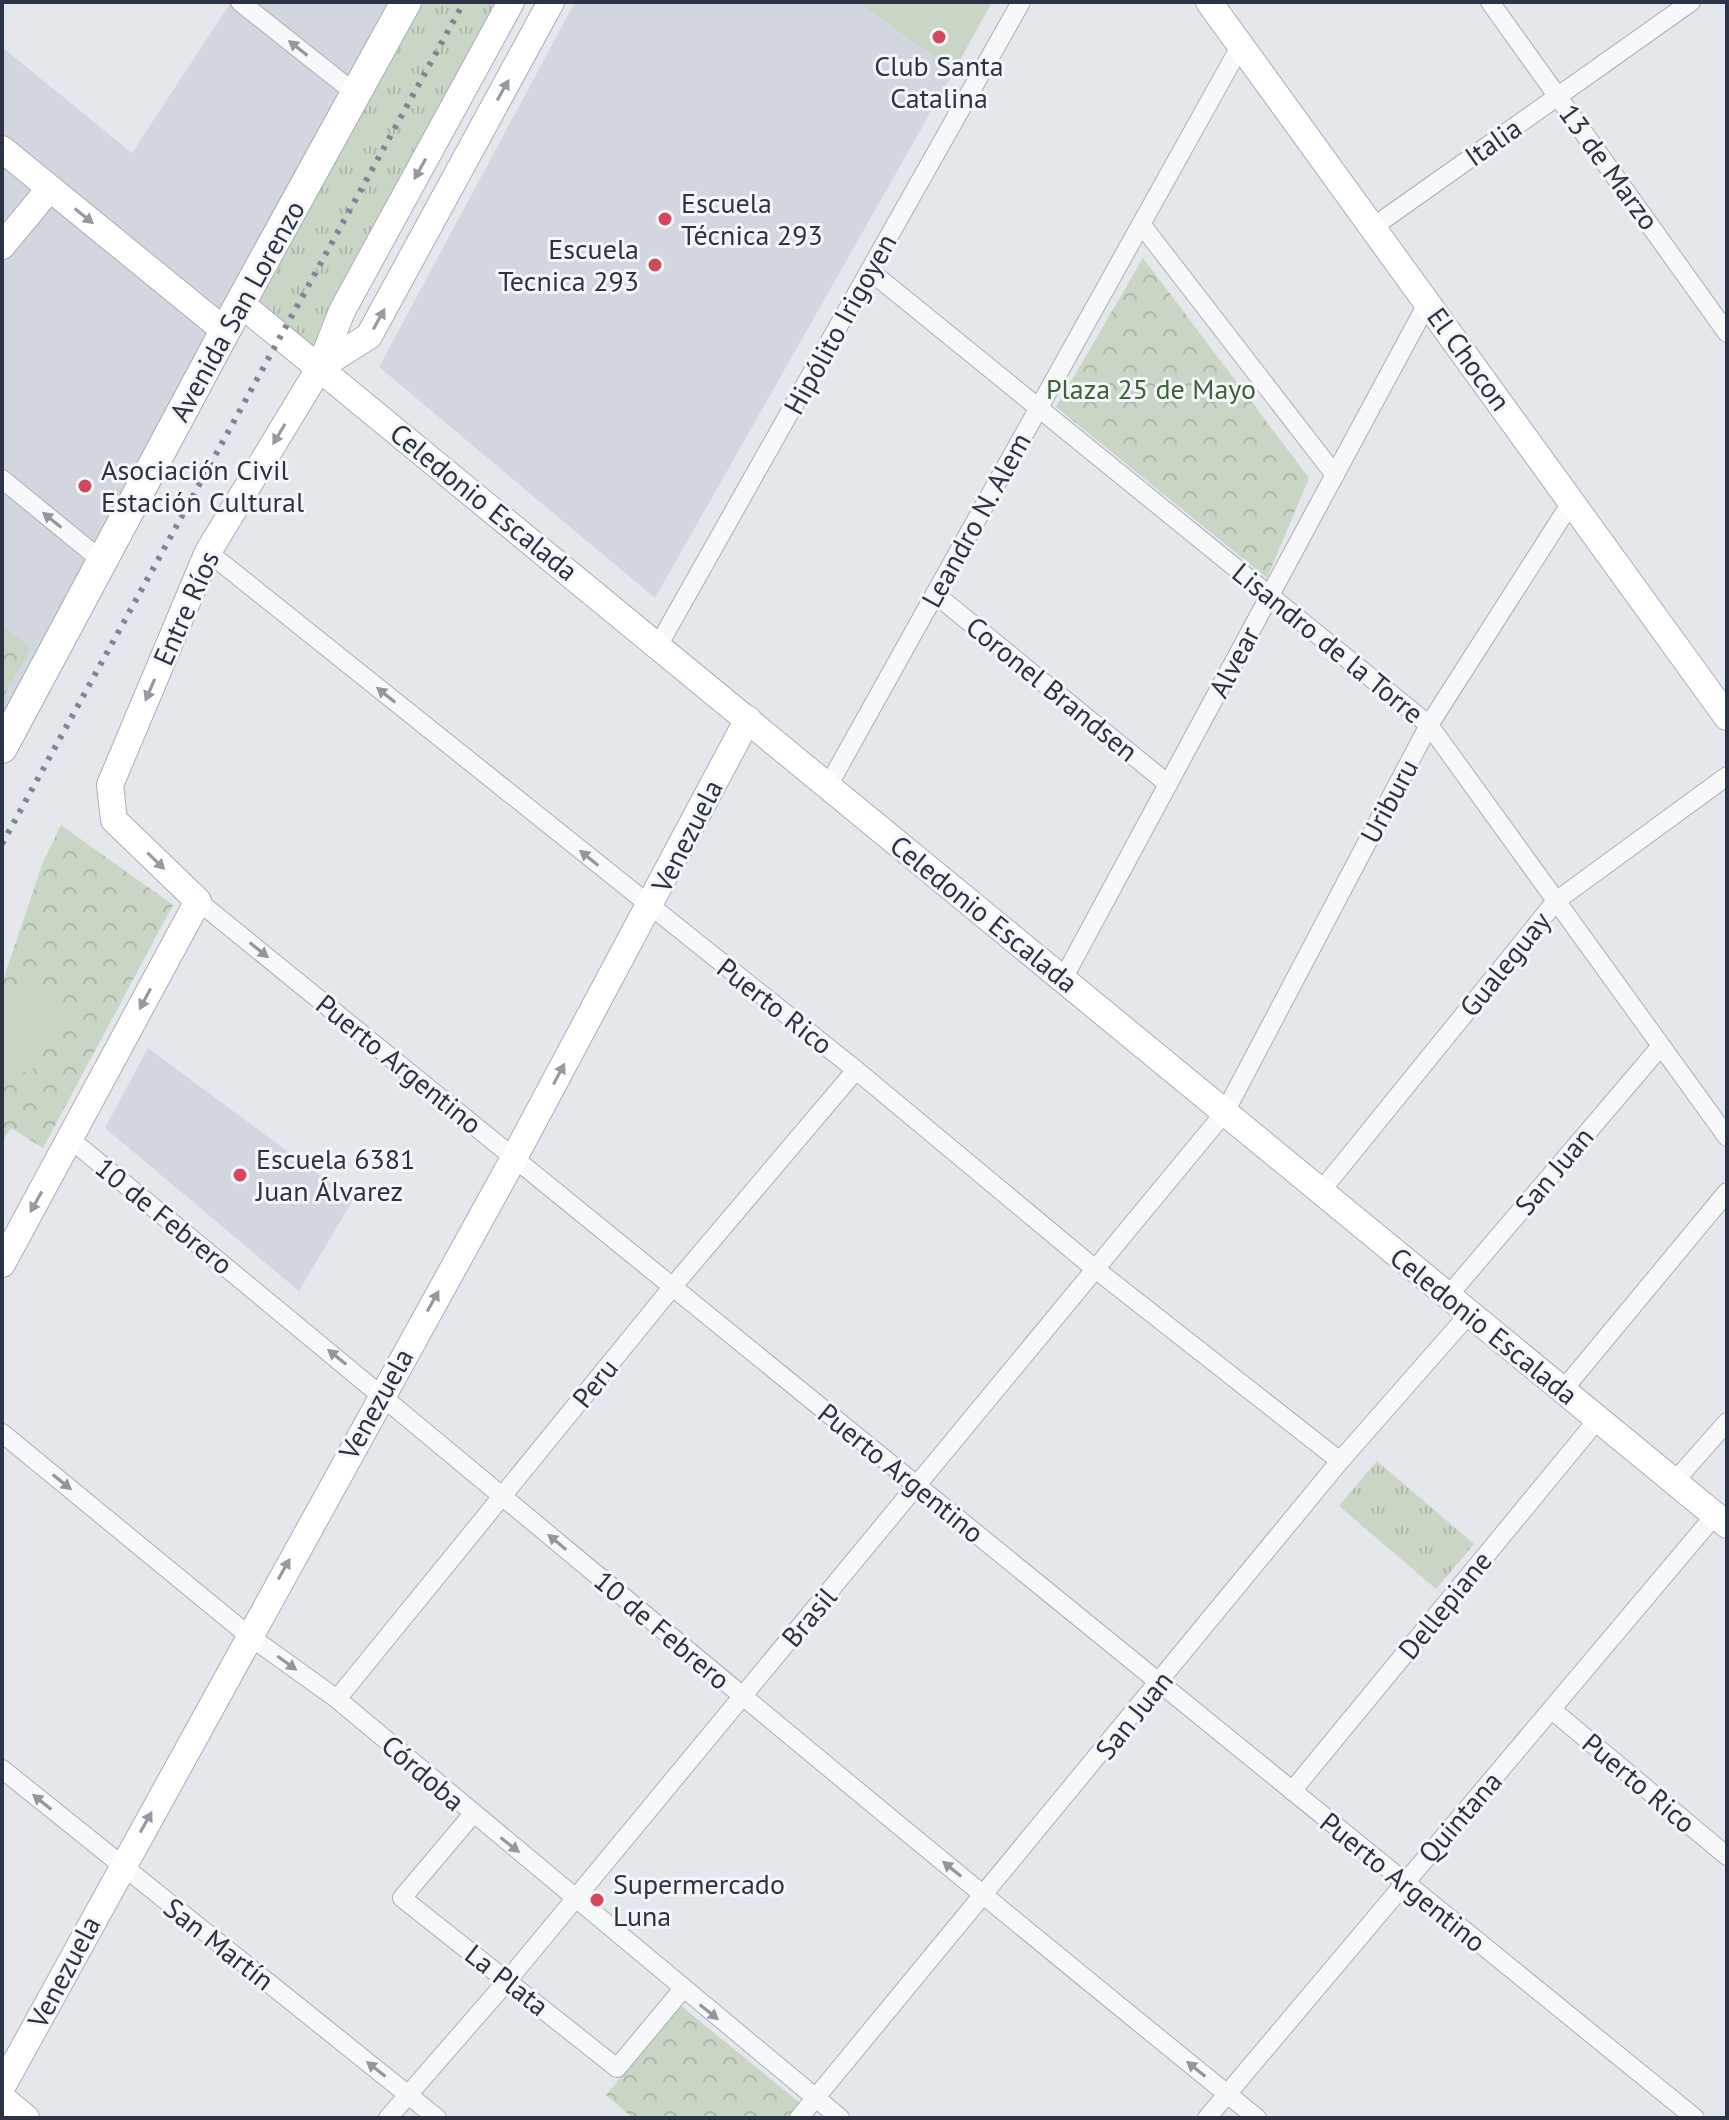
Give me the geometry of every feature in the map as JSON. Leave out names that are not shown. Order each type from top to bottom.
[{"type":"main road","name":"Avenida San Lorenzo","points":[[2,748],[225,331],[406,2]]},
{"type":"street","points":[[240,2],[356,94]]},
{"type":"street","name":"Entre Ríos","points":[[114,820],[110,785],[208,552],[320,367],[342,311],[511,2]]},
{"type":"street","name":"Entre Ríos","points":[[320,367],[369,336],[551,2]]},
{"type":"street","name":"Hipólito Irigoyen","points":[[658,646],[1021,2]]},
{"type":"street","name":"El Chocon","points":[[1209,2],[1727,717]]},
{"type":"street","name":"13 de Marzo","points":[[1490,2],[1727,333]]},
{"type":"street","name":"Italia","points":[[1373,227],[1691,2]]},
{"type":"street","points":[[491,39],[521,57]]},
{"type":"street","name":"Leandro N. Alem","points":[[828,786],[1241,45]]},
{"type":"street","points":[[2,149],[225,331]]},
{"type":"street","points":[[2,246],[50,188]]},
{"type":"street","points":[[1141,224],[1335,475]]},
{"type":"street","name":"Lisandro de la Torre","points":[[870,271],[1429,725],[1727,1137]]},
{"type":"street","name":"Alvear","points":[[1063,979],[1428,302]]},
{"type":"street","name":"Celedonio Escalada","points":[[241,304],[1721,1520]]},
{"type":"street","points":[[2,479],[101,560]]},
{"type":"street","name":"Uriburu","points":[[1225,1112],[1429,725],[1572,501]]},
{"type":"street","name":"Puerto Rico","points":[[208,552],[856,1070],[1094,1268],[1340,1461]]},
{"type":"street","name":"Coronel Brandsen","points":[[935,594],[1168,784]]},
{"type":"street","name":"Venezuela","points":[[2,2087],[248,1635],[514,1158],[748,719]]},
{"type":"street","name":"Gualeguay","points":[[1321,1191],[1556,901],[1727,776]]},
{"type":"street","name":"Puerto Argentino","points":[[114,820],[198,901],[1695,2118]]},
{"type":"street","points":[[2,1264],[198,901]]},
{"type":"street","name":"San Juan","points":[[1448,1296],[1661,1046]]},
{"type":"street","name":"Peru","points":[[337,1699],[674,1285],[856,1070]]},
{"type":"street","name":"Brasil","points":[[388,2118],[508,1980],[1225,1112]]},
{"type":"street","name":"10 de Febrero","points":[[70,1139],[381,1394],[742,1698],[1257,2118]]},
{"type":"street","points":[[1563,1390],[1727,1192]]},
{"type":"street","name":"San Juan","points":[[799,2118],[1161,1683],[1340,1461],[1469,1314]]},
{"type":"street","name":"Dellepiane","points":[[1292,1791],[1598,1419]]},
{"type":"street","points":[[1674,1482],[1727,1422]]},
{"type":"street","name":"Córdoba","points":[[2,1433],[248,1635],[337,1699],[682,1990],[840,2118]]},
{"type":"street","name":"Quintana","points":[[1207,2118],[1403,1883],[1721,1520]]},
{"type":"street","name":"Puerto Rico","points":[[1552,1710],[1727,1856]]},
{"type":"street","name":"San Martín","points":[[2,1769],[437,2118]]},
{"type":"street","name":"La Plata","points":[[472,1815],[402,1898],[617,2068],[682,1990]]},
{"type":"street","points":[[2,2098],[26,2118]]},
{"type":"shaded area","points":[[231,2],[408,2],[2,750],[2,47],[132,153]]},
{"type":"shaded area","name":"Escuela Técnica 293","points":[[575,2],[857,2],[954,71],[655,598],[379,367]]},
{"type":"shaded area","name":"Escuela 6381 Juan Álvarez","points":[[148,1048],[353,1200],[299,1291],[105,1128]]},
{"type":"green space","points":[[406,2],[511,2],[320,367],[241,304]]},
{"type":"green space","name":"Club Santa Catalina","points":[[857,2],[992,2],[954,71]]},
{"type":"green space","name":"Plaza 25 de Mayo","points":[[1143,258],[1309,478],[1267,578],[1056,407]]},
{"type":"green space","points":[[2,624],[31,648],[2,699]]},
{"type":"green space","points":[[61,825],[173,905],[43,1148],[11,1128],[2,1142],[2,983],[43,862]]},
{"type":"green space","points":[[18,983],[63,1010],[30,1075],[2,1059],[2,1012]]},
{"type":"green space","points":[[1377,1461],[1474,1544],[1436,1589],[1339,1506]]},
{"type":"green space","points":[[680,2005],[800,2103],[787,2118],[633,2118],[606,2095]]},
{"type":"railway","points":[[2,844],[464,2]]},
{"type":"place","name":"Club Santa Catalina","points":[[939,37]]},
{"type":"place","name":"Escuela Técnica 293","points":[[665,219]]},
{"type":"place","name":"Escuela Tecnica 293","points":[[655,265]]},
{"type":"place","name":"Asociación Civil Estación Cultural","points":[[85,486]]},
{"type":"place","name":"Escuela 6381 Juan Álvarez","points":[[240,1175]]},
{"type":"place","name":"Supermercado Luna","points":[[597,1900]]}]
